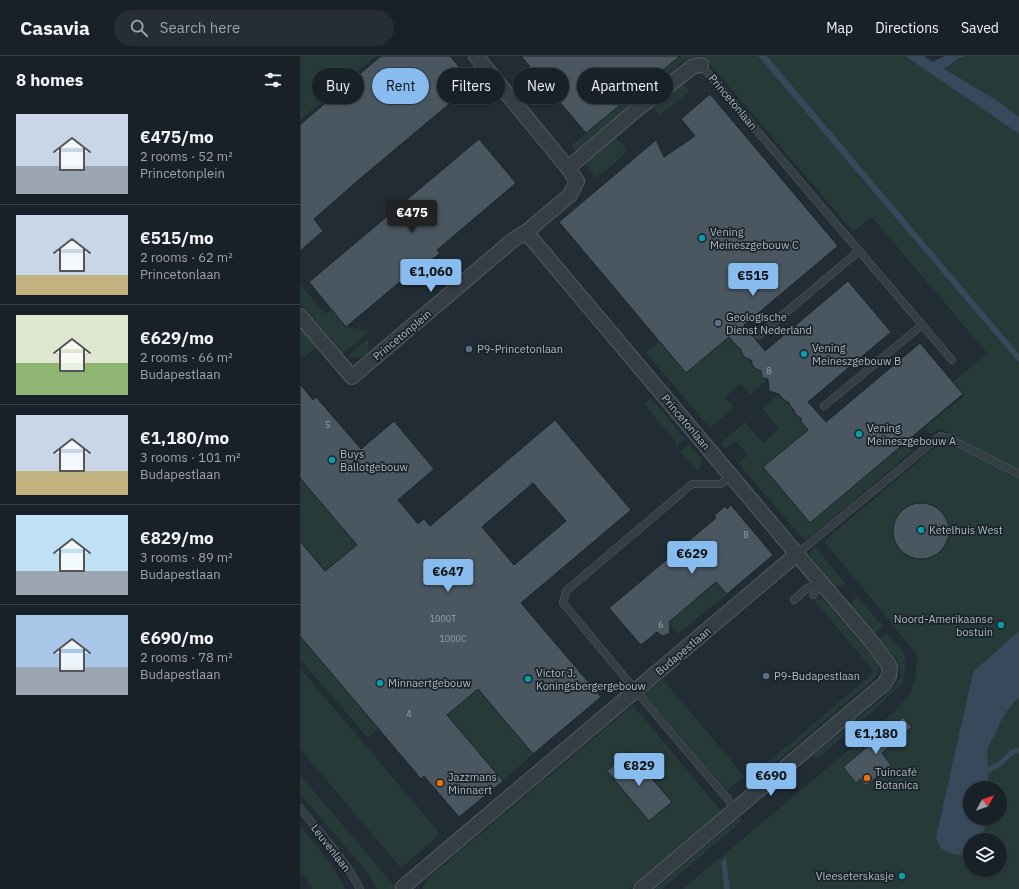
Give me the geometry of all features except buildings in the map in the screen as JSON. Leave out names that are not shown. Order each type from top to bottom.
[{"type":"street","points":[[476,56],[577,181],[570,195],[526,232]]},
{"type":"street","name":"Princetonlaan","points":[[568,168],[641,106],[692,67],[701,65]]},
{"type":"street","name":"Princetonlaan","points":[[526,232],[871,641],[890,667],[889,676],[884,684],[736,809]]},
{"type":"street","name":"Princetonplein","points":[[300,316],[352,377],[513,240],[526,232]]},
{"type":"street","name":"Budapestlaan","points":[[402,888],[797,554]]},
{"type":"street","points":[[641,889],[736,809]]},
{"type":"lane","name":"Princetonlaan","points":[[701,65],[952,360]]},
{"type":"lane","points":[[759,335],[859,251]]},
{"type":"lane","points":[[824,406],[922,325]]},
{"type":"lane","name":"Budapestlaan","points":[[797,554],[940,436],[948,438],[1019,474]]},
{"type":"lane","points":[[731,476],[721,484],[692,484],[566,591],[563,603],[736,809]]},
{"type":"lane","points":[[813,595],[822,583]]},
{"type":"lane","points":[[794,600],[807,588],[822,583]]},
{"type":"lane","name":"Leuvenlaan","points":[[300,808],[334,849],[360,889]]},
{"type":"green space","points":[[300,56],[376,56],[362,68],[312,68],[312,104],[319,104],[300,120]]},
{"type":"green space","points":[[677,56],[703,56],[698,59],[688,59],[673,69],[673,68],[665,68],[677,58]]},
{"type":"green space","points":[[703,56],[758,56],[1019,363],[1019,889],[730,889],[726,858],[721,863],[724,889],[683,889],[895,711],[910,694],[915,679],[917,663],[916,653],[824,541],[940,443],[949,433],[939,429],[930,434],[925,427],[964,396],[953,382],[987,353],[872,217],[853,232]]},
{"type":"green space","points":[[767,56],[905,56],[1019,134],[1019,354]]},
{"type":"green space","points":[[966,56],[1019,56],[1019,117],[943,69],[958,59]]},
{"type":"green space","points":[[681,84],[690,91],[660,115],[655,108],[655,104],[673,104],[673,90]]},
{"type":"green space","points":[[621,104],[631,104],[576,150],[572,145]]},
{"type":"green space","points":[[615,136],[626,148],[625,154],[597,178],[589,169],[587,164],[588,161]]},
{"type":"green space","points":[[300,284],[325,314],[331,309],[346,327],[370,331],[343,353],[300,302]]},
{"type":"green space","points":[[300,327],[317,347],[304,357],[300,353]]},
{"type":"green space","points":[[731,336],[767,380],[750,395],[741,384],[725,397],[734,408],[710,428],[646,353],[659,341],[686,373]]},
{"type":"green space","points":[[369,338],[368,353],[358,358],[347,357]]},
{"type":"green space","points":[[779,394],[809,429],[763,467],[810,523],[910,439],[913,444],[913,450],[910,453],[805,541],[738,463],[748,455],[736,441],[726,449],[721,443],[745,422],[763,443],[779,429],[762,408]]},
{"type":"green space","points":[[651,398],[685,439],[675,448],[676,442],[644,404]]},
{"type":"green space","points":[[689,444],[702,459],[698,471],[680,452]]},
{"type":"green space","points":[[300,478],[357,545],[325,571],[300,541]]},
{"type":"green space","points":[[816,548],[846,584],[835,587],[811,557],[810,552]]},
{"type":"green space","points":[[717,582],[727,594],[678,634],[669,622]]},
{"type":"green space","points":[[856,595],[883,627],[875,633],[851,605]]},
{"type":"green space","points":[[821,599],[825,601],[877,662],[879,667],[878,671],[874,679],[750,784],[747,780],[871,675],[871,668],[814,600]]},
{"type":"green space","points":[[887,633],[901,649],[906,658],[903,683],[816,760],[813,755],[883,698],[898,682],[901,674],[897,660],[879,639]]},
{"type":"green space","points":[[300,636],[378,729],[368,738],[300,659]]},
{"type":"green space","points":[[300,668],[438,831],[438,836],[401,868],[300,749]]},
{"type":"green space","points":[[663,679],[744,776],[727,791],[645,694]]},
{"type":"green space","points":[[478,689],[533,754],[503,781],[447,715]]},
{"type":"green space","points":[[633,705],[722,812],[629,889],[422,889],[427,879]]},
{"type":"green space","points":[[300,775],[397,889],[377,889],[368,873],[300,794]]},
{"type":"green space","points":[[739,818],[742,821],[662,889],[655,889]]},
{"type":"green space","points":[[300,826],[331,864],[345,889],[312,889],[300,870]]},
{"type":"water","points":[[758,56],[767,56],[1019,354],[1019,363]]},
{"type":"water","points":[[905,56],[924,56],[932,62],[945,56],[966,56],[958,59],[944,69],[996,100],[1019,117],[1019,134]]},
{"type":"water","points":[[1019,631],[1019,698],[1007,711],[987,750],[989,781],[963,781],[963,825],[985,825],[983,833],[963,833],[962,855],[946,852],[940,847],[936,838],[974,671]]},
{"type":"water","points":[[726,857],[730,889],[724,889],[721,863]]},
{"type":"waterway","points":[[989,770],[1001,763],[1012,752],[1019,750]]},
{"type":"place","name":"Vening Meineszgebouw C","points":[[702,238]]},
{"type":"place","name":"Geologische Dienst Nederland","points":[[718,323]]},
{"type":"place","name":"P9-Princetonlaan","points":[[469,349]]},
{"type":"place","name":"Vening Meineszgebouw B","points":[[804,354]]},
{"type":"place","name":"Vening Meineszgebouw A","points":[[859,434]]},
{"type":"place","name":"Buys Ballotgebouw","points":[[332,460]]},
{"type":"place","name":"Ketelhuis West","points":[[921,530]]},
{"type":"place","name":"Noord-Amerikaanse bostuin","points":[[1001,625]]},
{"type":"place","name":"P9-Budapestlaan","points":[[766,676]]},
{"type":"place","name":"Victor J. Koningsbergergebouw","points":[[528,679]]},
{"type":"place","name":"Minnaertgebouw","points":[[380,683]]},
{"type":"place","name":"Tuincafé Botanica","points":[[867,778]]},
{"type":"place","name":"Jazzmans Minnaert","points":[[440,783]]},
{"type":"place","name":"Vleeseterskasje","points":[[902,876]]}]
